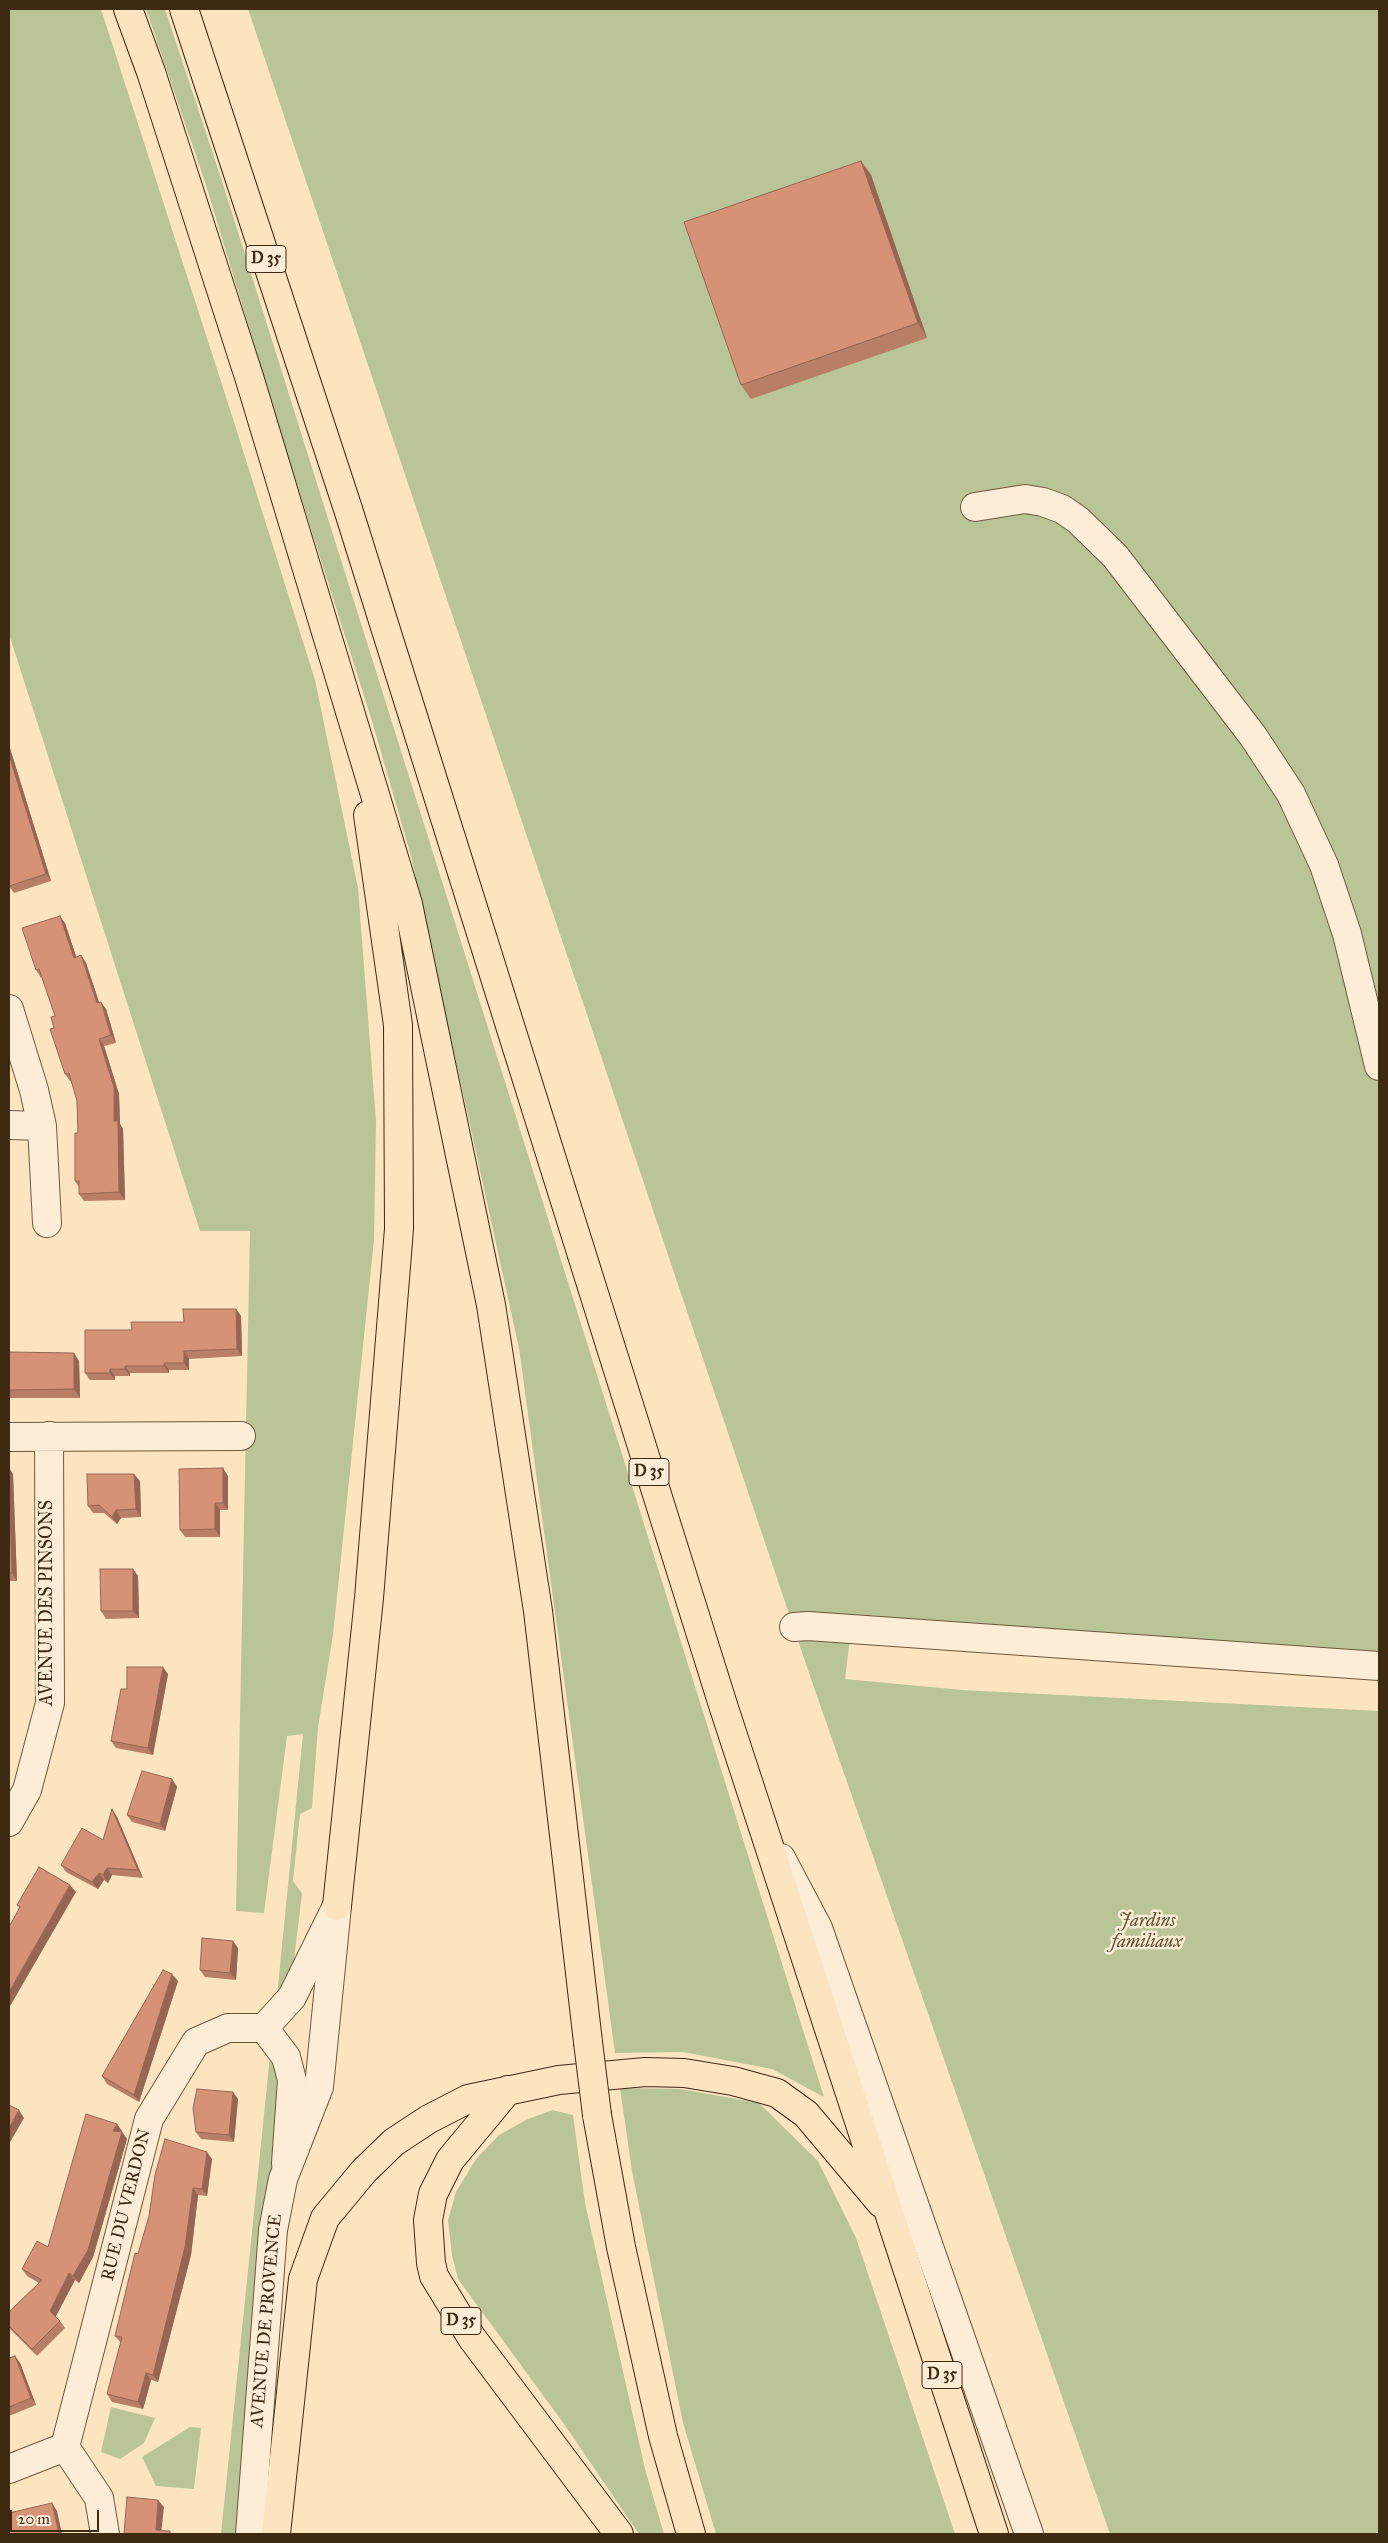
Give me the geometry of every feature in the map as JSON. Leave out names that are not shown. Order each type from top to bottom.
[{"type":"main road","points":[[128,9],[151,72],[250,380],[408,904],[491,1305],[538,1611],[597,2115],[621,2247],[663,2436],[691,2534]]},
{"type":"main road","name":"D 35","points":[[184,9],[348,509],[417,736],[759,1819],[994,2534]]},
{"type":"main road","points":[[337,1906],[369,1598],[398,1229],[398,1025],[355,725]]},
{"type":"main road","name":"D 35","points":[[619,2534],[472,2338],[439,2284],[430,2263],[428,2220],[433,2194],[450,2160],[508,2090],[559,2080],[645,2072],[694,2074],[733,2081],[777,2093],[806,2114],[890,2215]]},
{"type":"main road","points":[[276,2534],[303,2279],[326,2218],[364,2171],[394,2142],[429,2119],[468,2100],[508,2090]]},
{"type":"street","points":[[975,507],[1025,499],[1043,502],[1062,509],[1078,520],[1115,556],[1252,736],[1291,794],[1324,865],[1347,934],[1379,1066]]},
{"type":"street","points":[[9,1009],[34,1090],[42,1126],[48,1223]]},
{"type":"street","points":[[9,1126],[42,1126]]},
{"type":"street","name":"AVENUE DES PINSONS","points":[[9,1822],[27,1790],[50,1703],[49,1436]]},
{"type":"street","points":[[9,1437],[241,1436]]},
{"type":"street","points":[[794,1627],[834,1628],[1379,1666]]},
{"type":"street","points":[[759,1819],[818,1928],[1029,2534]]},
{"type":"street","points":[[284,2179],[292,2080],[286,2057],[264,2028],[292,1997],[337,1906]]},
{"type":"street","name":"AVENUE DE PROVENCE","points":[[250,2534],[268,2274],[273,2230],[284,2179],[319,2087],[337,1906]]},
{"type":"street","name":"RUE DU VERDON","points":[[65,2447],[149,2119],[196,2042],[228,2028],[264,2028]]},
{"type":"street","points":[[9,2469],[65,2447],[99,2498],[105,2534]]},
{"type":"green space","points":[[9,9],[101,9],[315,680],[358,888],[376,1121],[374,1240],[333,1635],[318,1727],[312,1808],[300,1814],[293,1881],[302,1893],[292,1977],[277,1996],[303,1734],[287,1736],[264,1913],[236,1911],[250,1231],[200,1231],[9,634]]},
{"type":"green space","points":[[146,9],[165,9],[221,178],[824,2097],[772,2069],[683,2052],[615,2053],[519,1348],[411,856],[372,721],[282,437],[206,185]]},
{"type":"green space","name":"Jardins familiaux","points":[[248,9],[1379,9],[1379,1659],[851,1630],[845,1679],[962,1690],[1379,1711],[1379,2534],[1110,2534],[810,1676]]},
{"type":"green space","points":[[270,2056],[283,2073],[272,2194],[236,2534],[221,2534]]},
{"type":"green space","points":[[620,2088],[680,2089],[759,2103],[818,2161],[856,2238],[955,2534],[716,2534],[683,2423],[632,2171]]},
{"type":"green space","points":[[552,2110],[573,2115],[585,2203],[645,2469],[664,2534],[639,2534],[564,2424],[458,2279],[452,2255],[448,2220],[456,2192],[476,2159],[499,2135],[526,2120]]},
{"type":"green space","points":[[111,2407],[155,2418],[144,2443],[120,2459],[101,2452]]},
{"type":"green space","points":[[190,2427],[201,2428],[194,2489],[156,2486],[142,2457]]},
{"type":"building","points":[[861,161],[918,323],[741,385],[684,222]]},
{"type":"building","points":[[9,755],[46,874],[9,886]]},
{"type":"building","points":[[60,916],[74,958],[81,955],[97,1003],[101,1002],[111,1035],[99,1039],[114,1087],[114,1121],[118,1121],[119,1192],[79,1194],[79,1181],[75,1181],[75,1133],[78,1133],[77,1101],[69,1073],[65,1074],[50,1029],[54,1028],[51,1017],[55,1016],[39,969],[36,970],[22,928]]},
{"type":"building","points":[[183,1309],[236,1309],[237,1349],[184,1351],[184,1363],[164,1363],[164,1366],[125,1366],[125,1369],[110,1369],[110,1373],[85,1373],[85,1330],[132,1330],[131,1322],[184,1322]]},
{"type":"building","points":[[9,1352],[74,1353],[74,1389],[9,1390]]},
{"type":"building","points":[[223,1468],[223,1503],[215,1503],[215,1529],[180,1530],[179,1469]]},
{"type":"building","points":[[87,1474],[134,1474],[136,1509],[116,1510],[112,1517],[99,1505],[88,1506]]},
{"type":"building","points":[[9,1481],[12,1573],[9,1573]]},
{"type":"building","points":[[100,1569],[133,1569],[133,1611],[101,1611]]},
{"type":"building","points":[[127,1667],[163,1667],[148,1748],[111,1741],[121,1689],[127,1689]]},
{"type":"building","points":[[142,1771],[172,1779],[160,1824],[127,1815]]},
{"type":"building","points":[[112,1809],[138,1870],[107,1868],[103,1875],[99,1873],[92,1882],[61,1865],[82,1828],[103,1840]]},
{"type":"building","points":[[39,1867],[70,1885],[9,1992],[9,1927],[20,1907],[17,1905]]},
{"type":"building","points":[[202,1938],[233,1941],[230,1973],[200,1970]]},
{"type":"building","points":[[163,1970],[172,1974],[134,2095],[102,2076]]},
{"type":"building","points":[[197,2089],[233,2092],[229,2135],[196,2132],[193,2108]]},
{"type":"building","points":[[9,2105],[19,2110],[9,2128]]},
{"type":"building","points":[[86,2114],[117,2124],[113,2131],[122,2132],[88,2250],[73,2276],[69,2273],[50,2311],[60,2321],[32,2349],[9,2326],[9,2312],[42,2280],[22,2269],[37,2241],[48,2247]]},
{"type":"building","points":[[165,2139],[207,2152],[202,2189],[193,2188],[185,2247],[153,2375],[146,2373],[138,2402],[107,2394],[122,2337],[115,2336],[135,2253],[138,2254],[149,2216],[155,2175]]},
{"type":"building","points":[[15,2356],[31,2398],[9,2407],[9,2358]]},
{"type":"building","points":[[127,2497],[158,2500],[156,2530],[170,2531],[170,2534],[124,2534]]},
{"type":"building","points":[[52,2503],[59,2534],[9,2534],[9,2513]]}]
